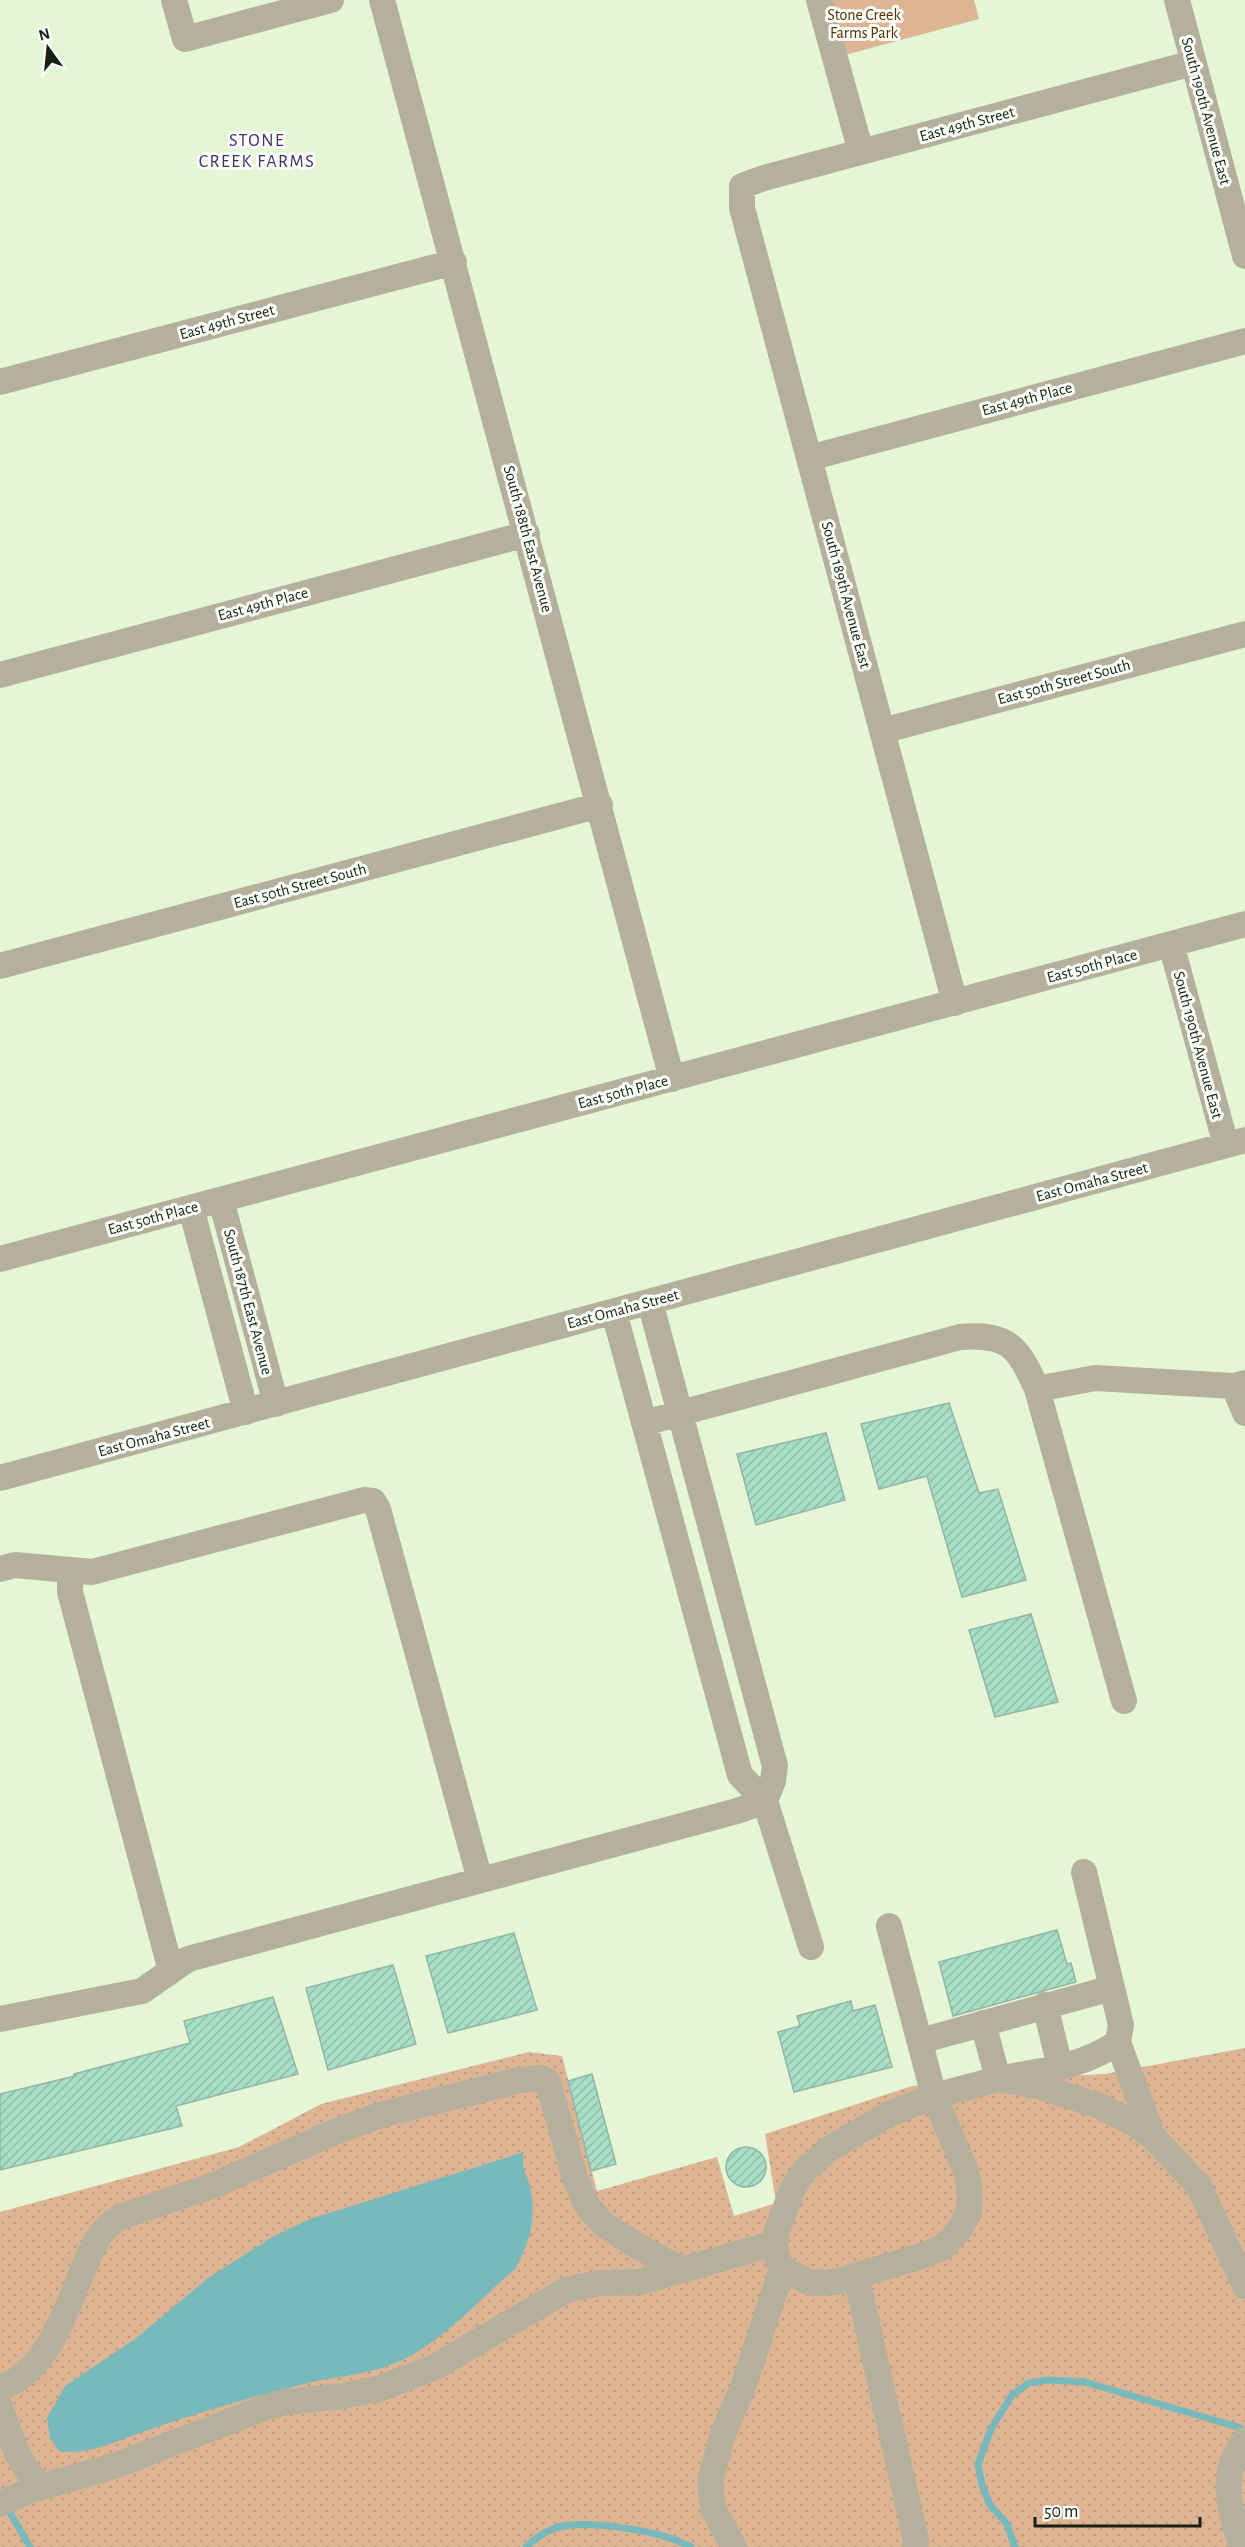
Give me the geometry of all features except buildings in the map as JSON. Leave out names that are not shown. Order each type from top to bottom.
[{"type":"street","points":[[174,0],[185,39],[331,0]]},
{"type":"street","name":"South 188th East Avenue","points":[[382,0],[672,1079]]},
{"type":"street","points":[[819,0],[861,152]]},
{"type":"street","name":"South 190th Avenue East","points":[[1177,0],[1245,256]]},
{"type":"street","name":"East 49th Street","points":[[742,186],[764,178],[1193,63]]},
{"type":"street","name":"South 189th Avenue East","points":[[742,186],[742,208],[955,1003]]},
{"type":"street","name":"East 49th Street","points":[[0,382],[454,262]]},
{"type":"street","name":"East 49th Place","points":[[809,458],[1245,341]]},
{"type":"street","name":"East 49th Place","points":[[0,675],[527,534]]},
{"type":"street","name":"East 50th Street South","points":[[882,731],[1245,634]]},
{"type":"street","name":"East 50th Street South","points":[[0,966],[600,805]]},
{"type":"street","name":"East 50th Place","points":[[0,1259],[1245,924]]},
{"type":"street","name":"South 190th Avenue East","points":[[1171,944],[1235,1143]]},
{"type":"street","name":"East Omaha Street","points":[[0,1478],[1235,1143]]},
{"type":"street","name":"South 187th East Avenue","points":[[221,1200],[276,1404]]},
{"type":"street","name":"South 187th East Avenue","points":[[191,1208],[246,1412]]},
{"type":"street","points":[[650,1302],[678,1414],[775,1766],[773,1781],[765,1801]]},
{"type":"street","points":[[614,1312],[740,1775],[765,1801],[811,1947]]},
{"type":"street","points":[[644,1423],[960,1337],[986,1335],[1010,1346],[1023,1358],[1037,1389],[1124,1701]]},
{"type":"street","points":[[1037,1389],[1095,1378],[1240,1385],[1245,1413]]},
{"type":"street","points":[[0,1569],[15,1565],[92,1572],[364,1500],[373,1501],[378,1509],[480,1880]]},
{"type":"street","points":[[70,1571],[70,1592],[171,1971]]},
{"type":"street","points":[[0,2019],[142,1992],[188,1959],[765,1801]]},
{"type":"street","points":[[1084,1872],[1121,2025],[1118,2042],[1153,2137]]},
{"type":"street","points":[[889,1926],[934,2096],[966,2170],[970,2192],[969,2212],[958,2232],[942,2248],[856,2276],[836,2282],[811,2283],[782,2269],[777,2258],[775,2243],[788,2199],[804,2170],[830,2149],[887,2115],[934,2096],[998,2079],[1060,2067],[1104,2052],[1118,2042]]},
{"type":"street","points":[[920,2041],[1112,1988]]},
{"type":"street","points":[[1045,2005],[1060,2067]]},
{"type":"street","points":[[983,2023],[998,2079]]},
{"type":"street","points":[[0,2388],[13,2383],[36,2364],[52,2338],[97,2240],[111,2222],[212,2187],[355,2123],[395,2110],[520,2080],[542,2078],[548,2082],[575,2178],[586,2204],[603,2224],[664,2261],[685,2269]]},
{"type":"street","points":[[998,2079],[1038,2086],[1097,2105],[1134,2123],[1153,2137],[1199,2186],[1245,2286]]},
{"type":"street","points":[[0,2504],[42,2486],[117,2465],[264,2408],[285,2402],[363,2393],[407,2379],[465,2351],[566,2290],[600,2283],[640,2282],[775,2243]]},
{"type":"street","points":[[734,2547],[713,2510],[710,2482],[722,2436],[743,2387],[782,2269]]},
{"type":"street","points":[[856,2276],[916,2540],[915,2547]]},
{"type":"street","points":[[0,2407],[23,2466],[31,2478],[42,2486]]},
{"type":"street","points":[[1242,2547],[1228,2497],[1228,2480],[1230,2465],[1245,2440]]},
{"type":"green space","name":"Stone Creek Farms Park","points":[[831,0],[974,0],[979,19],[845,55]]},
{"type":"green space","points":[[1245,2048],[1245,2547],[0,2547],[0,2212],[239,2147],[321,2104],[529,2052],[562,2056],[597,2191],[717,2157],[734,2216],[776,2203],[765,2134],[912,2086],[1105,2074]]},
{"type":"water","points":[[524,2152],[523,2165],[530,2186],[533,2213],[528,2241],[515,2269],[447,2331],[417,2352],[378,2369],[317,2381],[240,2401],[97,2448],[59,2451],[50,2438],[47,2418],[65,2386],[135,2339],[208,2278],[274,2236],[310,2219]]},
{"type":"waterway","points":[[1015,2547],[1007,2524],[990,2505],[982,2485],[978,2464],[991,2429],[1012,2395],[1029,2383],[1048,2380],[1085,2382],[1241,2428]]},
{"type":"waterway","points":[[9,2511],[30,2547]]},
{"type":"waterway","points":[[526,2547],[553,2529],[577,2525],[610,2526],[646,2532],[679,2541],[691,2547]]},
{"type":"district","name":"STONE CREEK FARMS","points":[[257,151]]}]
